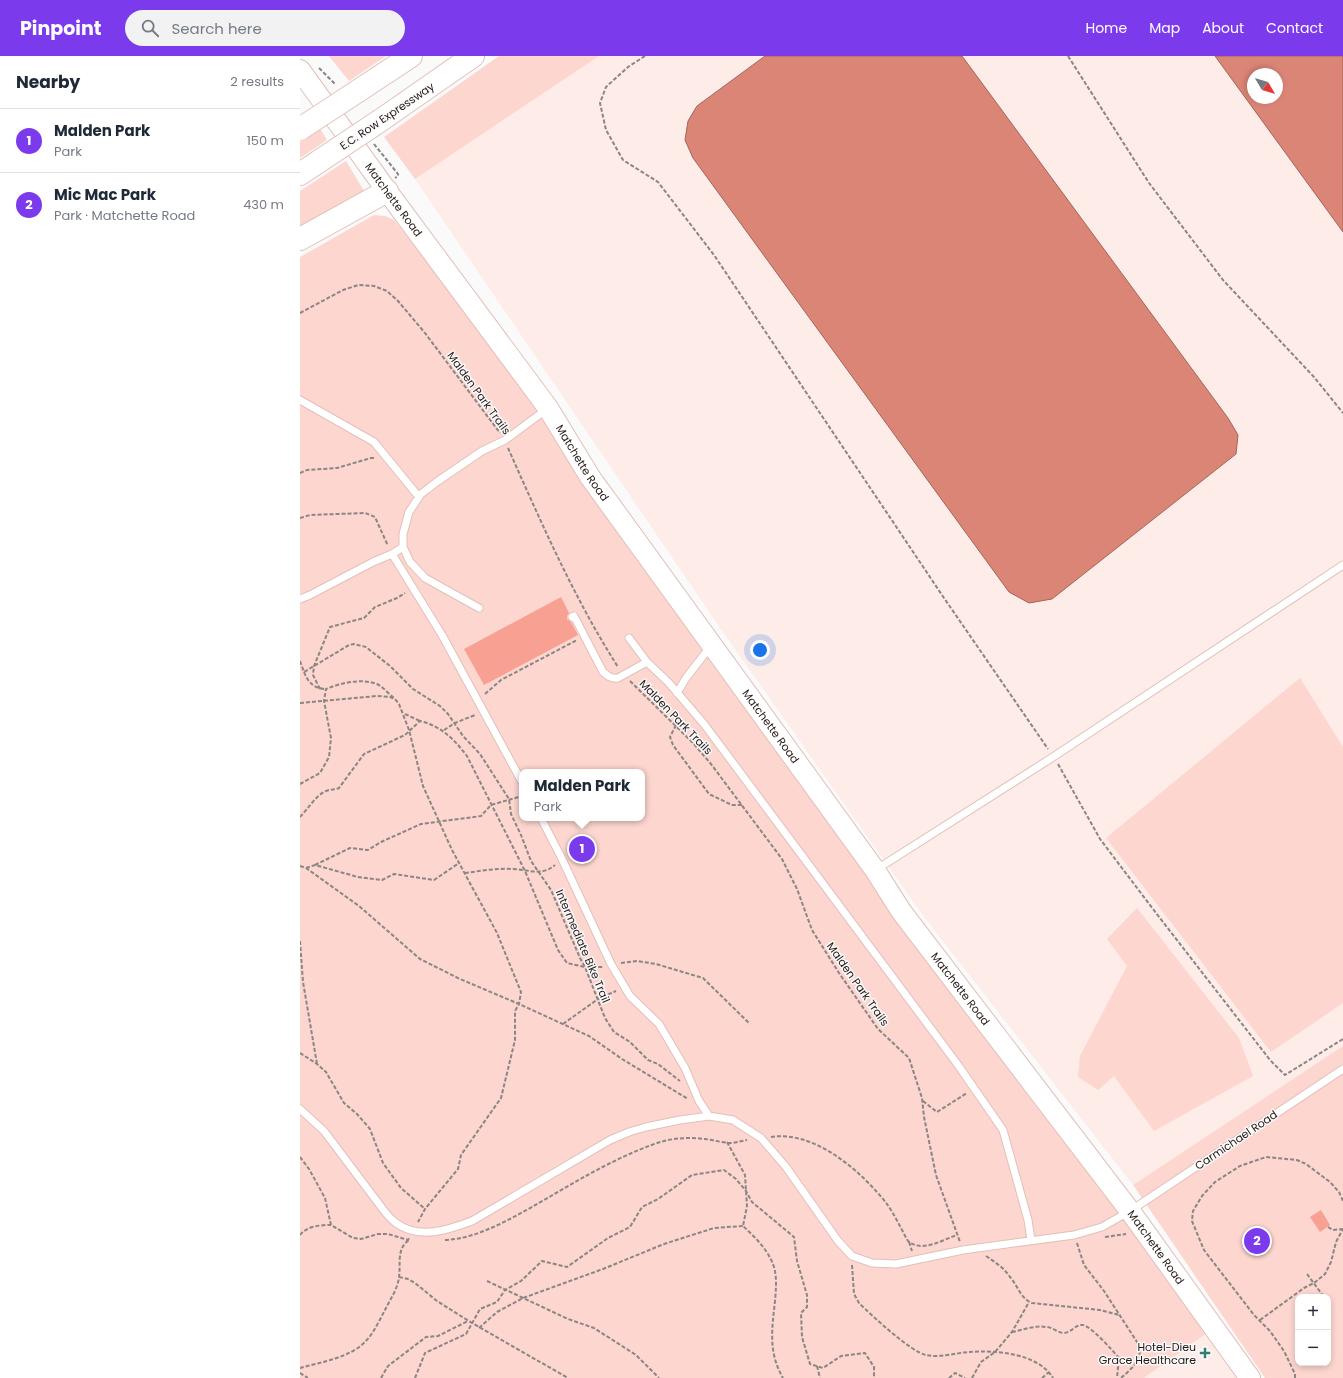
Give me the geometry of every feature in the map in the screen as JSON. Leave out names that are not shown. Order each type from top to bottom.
[{"type":"highway","points":[[300,129],[411,56]]},
{"type":"highway","name":"E.C. Row Expressway","points":[[300,174],[473,56]]},
{"type":"highway","points":[[300,239],[387,191]]},
{"type":"main road","name":"Matchette Road","points":[[300,70],[387,191],[548,408],[590,477],[875,870],[902,911],[1130,1211],[1250,1378]]},
{"type":"lane","points":[[300,400],[374,442],[419,497]]},
{"type":"lane","points":[[479,608],[424,578],[410,562],[403,547],[403,534],[408,512],[419,497],[438,481],[482,451],[504,440],[548,408]]},
{"type":"lane","points":[[300,599],[392,554],[403,547]]},
{"type":"lane","points":[[392,554],[442,635],[519,776]]},
{"type":"lane","points":[[875,870],[1054,757],[1343,565]]},
{"type":"lane","points":[[572,617],[574,616],[603,672],[608,677],[618,678],[648,662]]},
{"type":"lane","points":[[629,638],[648,662],[669,683],[704,724],[974,1088],[1003,1130],[1028,1220],[1032,1240]]},
{"type":"lane","points":[[678,693],[686,678],[711,645]]},
{"type":"lane","points":[[543,821],[611,964],[630,996],[659,1024],[685,1068],[696,1093],[709,1116]]},
{"type":"lane","name":"Carmichael Road","points":[[852,1256],[872,1263],[896,1264],[963,1250],[1074,1235],[1102,1227],[1130,1211],[1343,1069]]},
{"type":"lane","points":[[300,1109],[324,1131],[385,1212],[396,1223],[421,1233],[448,1230],[472,1221],[610,1140],[629,1132],[680,1120],[709,1116],[733,1120],[761,1138],[786,1167],[838,1241],[852,1256]]},
{"type":"path","points":[[645,56],[628,67],[606,87],[600,103],[606,130],[623,160],[658,182],[714,255],[949,605],[1054,757],[1100,839],[1270,1060],[1285,1074],[1343,1039]]},
{"type":"path","points":[[1068,56],[1149,183],[1223,280],[1314,377],[1343,414]]},
{"type":"path","name":"Malden Park Trails","points":[[300,313],[343,290],[358,285],[374,286],[387,292],[398,301],[426,333],[504,440],[548,538],[599,638],[620,671],[676,725],[697,748],[782,859],[797,889],[812,930],[839,974],[878,1029],[909,1058],[922,1100],[936,1175],[963,1250]]},
{"type":"path","points":[[300,473],[307,470],[337,468],[371,458],[387,459]]},
{"type":"path","points":[[300,518],[310,515],[365,513],[375,517],[392,554]]},
{"type":"path","points":[[320,689],[313,675],[314,666],[330,627],[364,618],[375,607],[397,598],[412,588]]},
{"type":"path","points":[[478,700],[501,680],[584,637]]},
{"type":"path","name":"Intermediate Bike Trail","points":[[304,672],[349,645],[354,644],[366,647],[390,666],[413,689],[440,706],[480,754],[509,799],[511,814],[531,861],[551,890],[580,958],[586,967],[606,1018],[614,1032],[630,1042],[648,1060],[658,1064],[696,1093]]},
{"type":"path","points":[[300,662],[310,683],[320,689],[326,689],[335,685],[362,680],[378,685],[399,704],[404,713],[409,730],[423,786],[459,863],[497,933],[521,992],[520,1004],[515,1011],[514,1040],[501,1098],[461,1155],[458,1169],[425,1209],[414,1231],[403,1246],[400,1253],[397,1286],[378,1323],[366,1342],[350,1352],[330,1360],[300,1368]]},
{"type":"path","points":[[300,784],[320,773],[329,757],[331,738],[324,701],[326,689]]},
{"type":"path","points":[[318,702],[325,696]]},
{"type":"path","points":[[300,703],[377,696],[395,699]]},
{"type":"path","points":[[444,730],[455,723],[484,711]]},
{"type":"path","points":[[404,713],[444,730],[458,743],[467,756],[525,871],[558,950],[567,964],[586,967],[602,967],[611,964],[637,961],[656,964],[703,978],[750,1024]]},
{"type":"path","points":[[300,817],[321,794],[329,790],[339,788],[364,754],[405,735],[420,721]]},
{"type":"path","points":[[676,725],[670,737],[673,745],[709,794],[732,805],[742,806]]},
{"type":"path","points":[[306,868],[350,848],[368,850],[381,842],[421,824],[481,816],[491,805],[519,797]]},
{"type":"path","points":[[465,873],[513,869],[538,872],[550,870],[562,859]]},
{"type":"path","points":[[315,865],[358,877],[382,880],[394,874],[434,880],[459,863]]},
{"type":"path","points":[[300,866],[306,868],[359,906],[420,959],[460,979],[520,1004],[589,1036],[622,1059],[686,1099],[700,1100]]},
{"type":"path","points":[[300,941],[303,982],[317,1064]]},
{"type":"path","points":[[563,1024],[598,999],[625,987]]},
{"type":"path","points":[[300,1053],[326,1072],[344,1103],[357,1114],[370,1129],[383,1163],[401,1188],[425,1209]]},
{"type":"path","points":[[922,1100],[937,1112],[974,1088]]},
{"type":"path","points":[[443,1240],[466,1236],[486,1230],[514,1217],[566,1187],[626,1156],[658,1143],[680,1138],[727,1142],[775,1136],[799,1138],[830,1151],[860,1174],[887,1204],[908,1241],[913,1245],[924,1247],[957,1235]]},
{"type":"path","points":[[727,1142],[745,1175],[747,1206],[743,1226]]},
{"type":"path","points":[[300,1157],[309,1169],[325,1198],[331,1225]]},
{"type":"path","points":[[1295,1378],[1295,1374],[1284,1351],[1270,1331],[1254,1315],[1204,1250],[1192,1221],[1192,1211],[1197,1202],[1212,1185],[1232,1170],[1270,1157],[1297,1160],[1306,1164],[1330,1182],[1339,1192],[1343,1200]]},
{"type":"path","points":[[414,1378],[426,1353],[466,1334],[480,1309],[497,1302],[504,1290],[521,1281],[542,1261],[567,1267],[608,1238],[630,1227],[642,1207],[658,1199],[692,1175],[724,1170],[746,1191],[752,1202],[794,1236],[797,1261],[807,1296],[807,1307],[801,1313],[802,1337],[810,1364],[823,1368],[841,1356],[865,1353],[874,1367],[874,1378]]},
{"type":"path","points":[[300,1233],[310,1227],[331,1225],[353,1238],[361,1239],[378,1234],[388,1234],[408,1240],[414,1239]]},
{"type":"path","points":[[479,1328],[497,1312],[523,1298],[603,1269],[664,1244],[714,1228],[743,1226]]},
{"type":"path","points":[[743,1226],[768,1253],[774,1268],[777,1284],[772,1337],[773,1352],[776,1367],[783,1378]]},
{"type":"path","points":[[1260,1320],[1325,1274],[1331,1262],[1336,1242],[1343,1229],[1333,1230],[1328,1226]]},
{"type":"path","points":[[1074,1235],[1084,1265],[1120,1315],[1139,1345],[1140,1355],[1135,1365],[1121,1378]]},
{"type":"path","points":[[981,1252],[1010,1276],[1022,1295],[1032,1304],[1100,1310],[1120,1315]]},
{"type":"path","points":[[852,1256],[854,1294],[859,1303],[915,1350],[926,1355],[942,1356],[970,1352],[1014,1354],[1035,1362],[1049,1372],[1053,1378]]},
{"type":"path","points":[[1307,1274],[1322,1294]]},
{"type":"path","points":[[399,1277],[415,1282],[437,1301],[479,1328],[568,1378]]},
{"type":"path","points":[[487,1281],[504,1290],[594,1328],[636,1355],[659,1378]]},
{"type":"path","points":[[972,1378],[981,1362],[995,1352],[1012,1332],[1029,1302]]},
{"type":"path","points":[[381,1378],[388,1366],[426,1337],[438,1336],[468,1321]]},
{"type":"path","points":[[1012,1332],[1046,1326],[1063,1333],[1069,1332],[1076,1326],[1082,1325],[1104,1341],[1120,1358],[1117,1378]]},
{"type":"path","points":[[817,1366],[820,1378]]},
{"type":"path","points":[[1042,1378],[1049,1372]]},
{"type":"path","points":[[300,1373],[308,1378]]},
{"type":"path","points":[[949,1378],[955,1373],[965,1378]]},
{"type":"shaded area","points":[[329,56],[386,56],[349,81]]},
{"type":"shaded area","points":[[499,56],[599,56],[415,179],[384,137]]},
{"type":"shaded area","points":[[599,56],[1343,56],[1343,1046],[1133,1185],[924,917],[720,628],[415,179]]},
{"type":"shaded area","points":[[765,56],[962,56],[1228,418],[1238,435],[1236,454],[1052,599],[1029,603],[1009,592],[693,158],[685,140],[688,121],[697,106]]},
{"type":"shaded area","points":[[1215,56],[1343,56],[1343,232],[1250,104],[1283,104],[1283,68],[1247,68],[1247,100]]},
{"type":"shaded area","points":[[319,127],[327,140],[300,158],[300,140]]},
{"type":"shaded area","points":[[346,161],[366,194],[300,230],[300,191]]},
{"type":"shaded area","points":[[374,215],[385,216],[394,220],[513,370],[1214,1328],[1144,1378],[300,1378],[300,257]]},
{"type":"shaded area","points":[[1300,678],[1343,747],[1343,1003],[1271,1052],[1106,838]]},
{"type":"shaded area","points":[[1137,908],[1239,1038],[1253,1076],[1154,1131],[1114,1076],[1098,1090],[1078,1077],[1080,1056],[1127,966],[1107,939]]},
{"type":"shaded area","points":[[1343,1046],[1343,1378],[1265,1378],[1133,1185]]},
{"type":"shaded area","name":"Hotel-Dieu Grace Healthcare","points":[[1214,1328],[1250,1378],[1144,1378]]},
{"type":"building","points":[[561,597],[569,613],[567,619],[571,622],[578,635],[484,685],[464,649]]},
{"type":"building","points":[[1321,1210],[1330,1225],[1320,1232],[1310,1217]]},
{"type":"place","name":"Malden Park","points":[[582,849]]},
{"type":"place","name":"Mic Mac Park","points":[[1257,1241]]},
{"type":"place","name":"Hotel-Dieu Grace Healthcare","points":[[1205,1353]]}]
